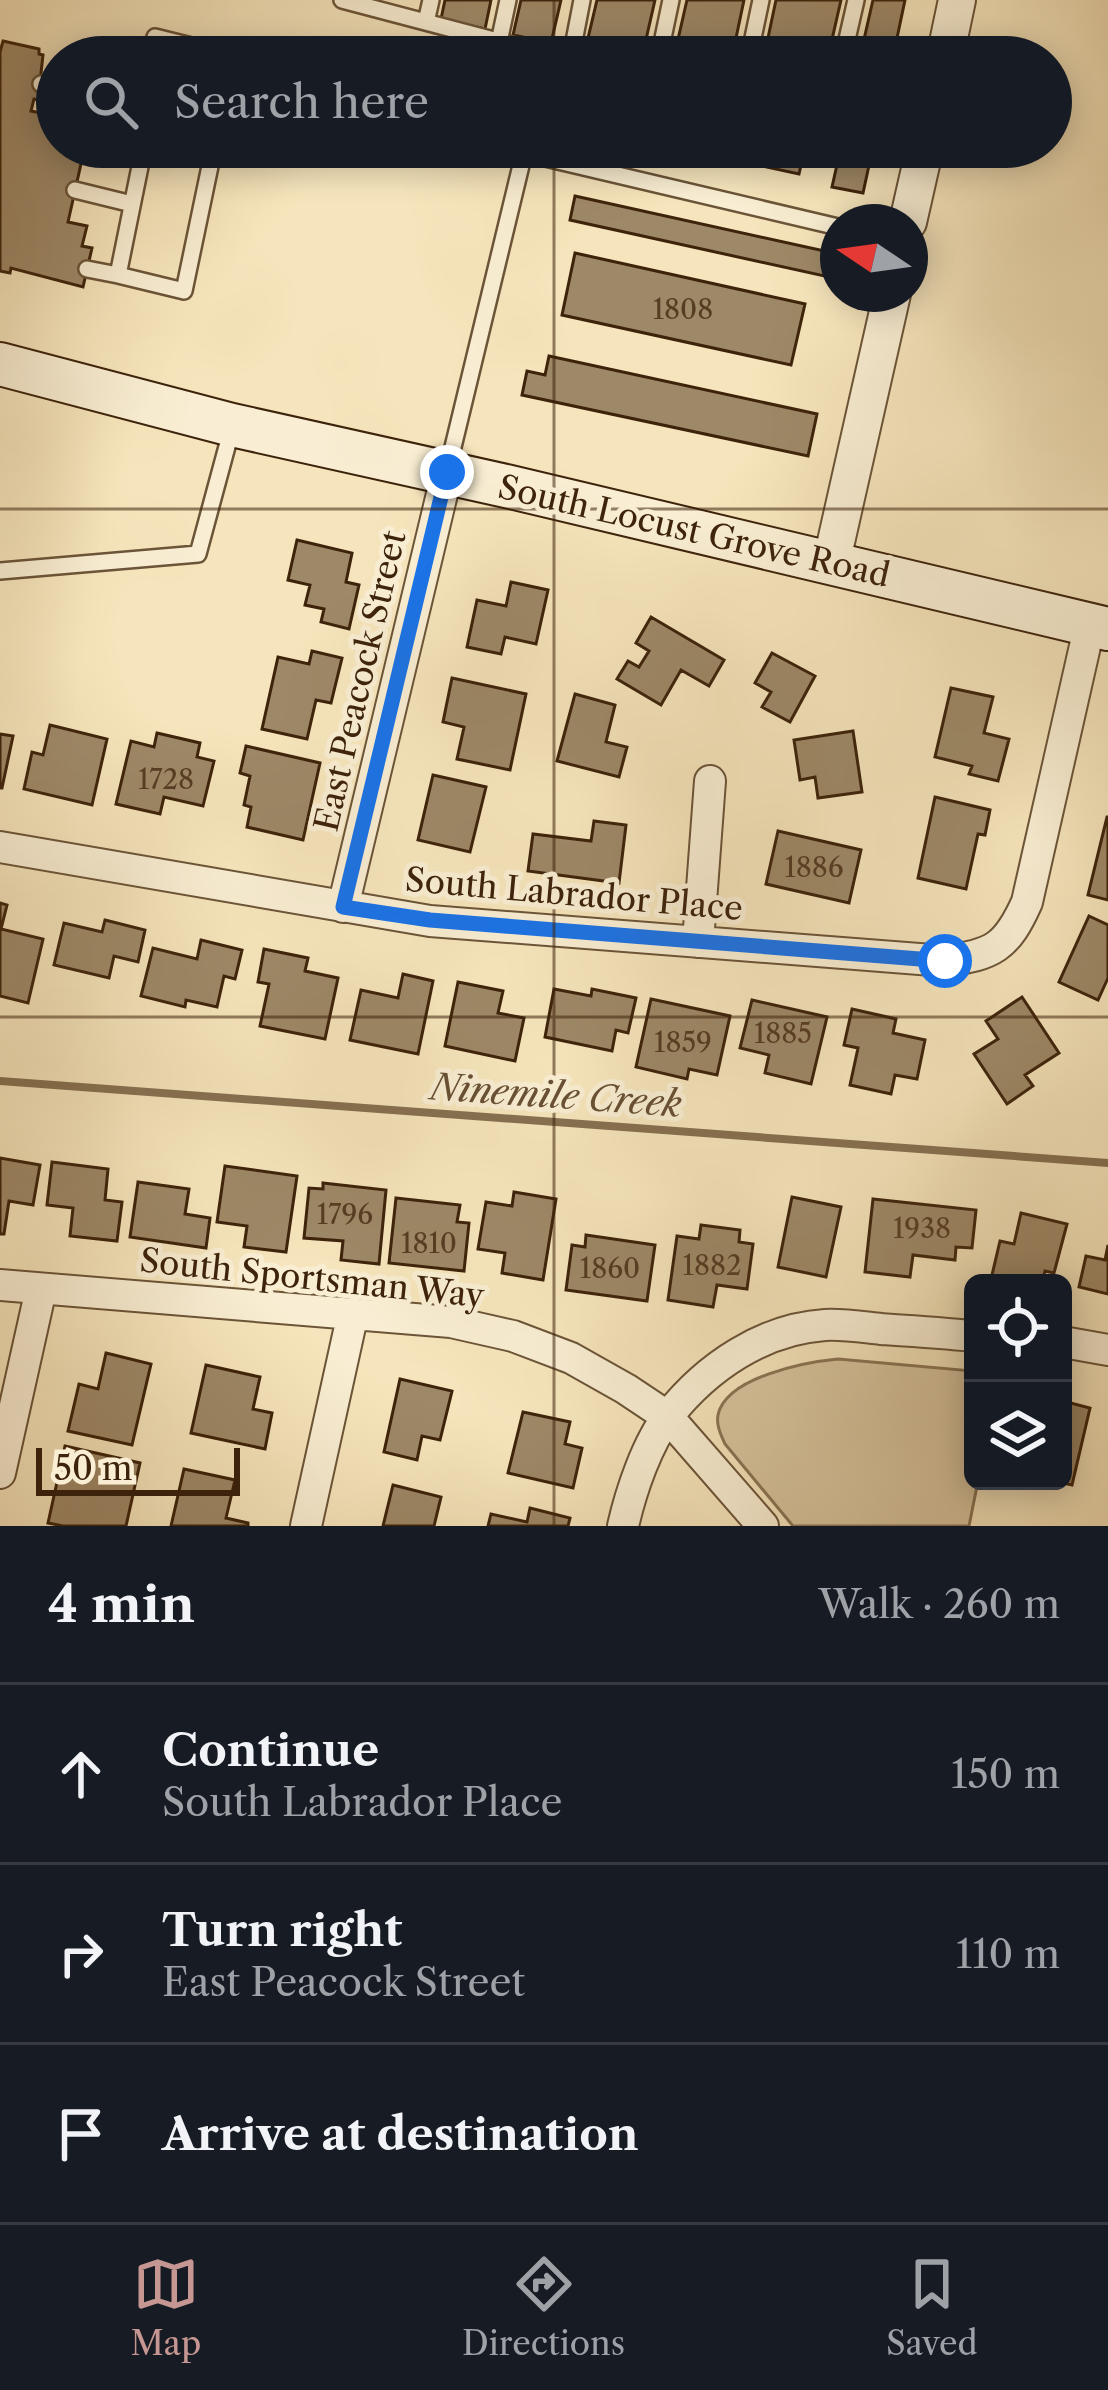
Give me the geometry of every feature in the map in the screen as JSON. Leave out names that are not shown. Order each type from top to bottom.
[{"type":"main road","name":"South Locust Grove Road","points":[[0,364],[232,425],[1099,626]]},
{"type":"street","points":[[949,36],[957,0]]},
{"type":"street","points":[[912,204],[920,168]]},
{"type":"street","points":[[831,564],[888,312]]},
{"type":"street","name":"East Peacock Street","points":[[343,907],[447,472]]},
{"type":"street","name":"South Labrador Place","points":[[0,847],[430,920],[945,961],[976,957],[1000,945],[1027,902],[1099,626]]},
{"type":"street","points":[[698,942],[710,781]]},
{"type":"street","name":"South Sportsman Way","points":[[0,1286],[451,1322],[513,1336],[571,1358],[668,1417],[764,1526]]},
{"type":"street","points":[[0,1473],[41,1288]]},
{"type":"street","points":[[306,1526],[352,1313]]},
{"type":"street","points":[[623,1526],[634,1485],[668,1417],[714,1370],[740,1352],[797,1329],[829,1325],[964,1335]]},
{"type":"street","points":[[1072,1344],[1108,1350]]},
{"type":"lane","points":[[426,22],[431,0]]},
{"type":"lane","points":[[500,36],[508,0]]},
{"type":"lane","points":[[575,36],[582,0]]},
{"type":"lane","points":[[663,36],[671,0]]},
{"type":"lane","points":[[753,36],[761,0]]},
{"type":"lane","points":[[848,36],[856,0]]},
{"type":"lane","points":[[347,1],[477,36]]},
{"type":"lane","points":[[118,275],[140,168]]},
{"type":"lane","points":[[87,269],[184,291],[210,168]]},
{"type":"lane","points":[[447,472],[516,168]]},
{"type":"lane","points":[[598,168],[820,222]]},
{"type":"lane","points":[[75,190],[132,204]]},
{"type":"lane","points":[[0,571],[197,554],[232,425]]},
{"type":"shaded area","points":[[838,1359],[964,1370],[964,1490],[976,1490],[969,1526],[793,1526],[725,1444],[718,1415],[724,1402],[751,1381]]},
{"type":"building","points":[[445,0],[491,0],[485,29],[441,19]]},
{"type":"building","points":[[521,0],[561,0],[553,36],[513,35]]},
{"type":"building","points":[[597,0],[655,0],[647,36],[589,36]]},
{"type":"building","points":[[687,0],[744,0],[736,36],[679,36]]},
{"type":"building","points":[[776,0],[841,0],[833,36],[768,36]]},
{"type":"building","points":[[873,0],[905,0],[897,36],[865,36]]},
{"type":"building","points":[[3,41],[36,48],[36,100],[31,111],[36,112],[36,168],[80,168],[68,222],[87,226],[82,246],[92,248],[83,287],[11,268],[10,273],[0,271]]},
{"type":"building","points":[[836,168],[868,168],[863,193],[832,187]]},
{"type":"building","points":[[575,196],[820,250],[820,275],[570,220]]},
{"type":"building","points":[[575,253],[805,304],[791,365],[562,315]]},
{"type":"building","points":[[549,356],[817,414],[808,456],[522,395],[527,371],[545,375]]},
{"type":"building","points":[[297,540],[352,553],[346,582],[359,585],[349,629],[321,622],[324,609],[305,605],[310,585],[288,580]]},
{"type":"building","points":[[511,582],[548,590],[536,644],[505,637],[501,654],[467,647],[477,600],[506,606]]},
{"type":"building","points":[[651,617],[724,660],[709,686],[681,670],[661,705],[617,679],[628,661],[639,667],[649,651],[636,643]]},
{"type":"building","points":[[312,651],[342,658],[331,703],[316,700],[307,739],[262,729],[278,657],[309,664]]},
{"type":"building","points":[[772,653],[815,676],[790,722],[762,707],[771,692],[755,683]]},
{"type":"building","points":[[452,678],[526,694],[510,770],[457,759],[464,727],[443,722]]},
{"type":"building","points":[[951,688],[993,697],[984,733],[1009,739],[998,781],[969,774],[972,766],[935,757]]},
{"type":"building","points":[[575,694],[615,705],[606,742],[627,747],[619,777],[557,761]]},
{"type":"building","points":[[50,725],[107,739],[92,805],[24,789],[32,752],[43,755]]},
{"type":"building","points":[[853,731],[862,792],[818,798],[815,777],[800,780],[794,740]]},
{"type":"building","points":[[157,733],[200,743],[197,757],[214,761],[203,806],[164,797],[160,814],[116,804],[131,741],[154,747]]},
{"type":"building","points":[[0,734],[13,736],[2,788],[0,788]]},
{"type":"building","points":[[246,746],[320,763],[303,840],[247,827],[251,807],[244,805],[250,776],[240,773]]},
{"type":"building","points":[[433,775],[486,787],[470,852],[418,840]]},
{"type":"building","points":[[935,797],[990,810],[985,835],[978,834],[966,889],[918,878]]},
{"type":"building","points":[[1108,817],[1108,900],[1088,895]]},
{"type":"building","points":[[594,821],[626,825],[619,883],[528,871],[533,834],[591,841]]},
{"type":"building","points":[[778,831],[861,850],[849,903],[766,884]]},
{"type":"building","points":[[0,903],[7,905],[1,929],[43,939],[28,1003],[0,996]]},
{"type":"building","points":[[1089,916],[1108,925],[1108,978],[1098,1000],[1059,982]]},
{"type":"building","points":[[105,920],[145,930],[138,962],[114,956],[109,978],[54,965],[64,923],[102,932]]},
{"type":"building","points":[[201,940],[242,950],[235,979],[224,976],[217,1007],[186,1000],[185,1007],[141,996],[153,948],[197,959]]},
{"type":"building","points":[[264,949],[308,958],[305,971],[338,978],[325,1039],[260,1026],[269,984],[258,982]]},
{"type":"building","points":[[403,974],[433,981],[418,1054],[350,1040],[361,990],[398,998]]},
{"type":"building","points":[[458,982],[503,991],[498,1013],[524,1018],[515,1061],[445,1046]]},
{"type":"building","points":[[554,989],[591,996],[592,989],[636,998],[628,1033],[616,1030],[612,1051],[545,1037]]},
{"type":"building","points":[[1022,997],[1059,1053],[1025,1075],[1033,1086],[1007,1104],[974,1054],[998,1039],[986,1021]]},
{"type":"building","points":[[651,999],[730,1016],[717,1075],[689,1069],[687,1079],[636,1067]]},
{"type":"building","points":[[752,1000],[827,1017],[811,1084],[765,1073],[769,1055],[740,1048]]},
{"type":"building","points":[[852,1009],[896,1019],[893,1033],[925,1040],[917,1079],[895,1075],[891,1094],[850,1085],[858,1048],[844,1045]]},
{"type":"building","points":[[0,1158],[40,1165],[33,1205],[9,1201],[4,1234],[0,1234]]},
{"type":"building","points":[[52,1162],[108,1169],[105,1200],[122,1202],[117,1241],[70,1236],[73,1208],[47,1205]]},
{"type":"building","points":[[225,1166],[297,1176],[286,1252],[244,1247],[247,1226],[217,1222]]},
{"type":"building","points":[[138,1182],[189,1189],[185,1214],[210,1218],[206,1248],[130,1237]]},
{"type":"building","points":[[323,1183],[386,1190],[379,1264],[341,1260],[343,1241],[304,1238],[309,1188],[323,1189]]},
{"type":"building","points":[[514,1192],[556,1199],[543,1280],[502,1273],[505,1253],[478,1249],[486,1202],[512,1206]]},
{"type":"building","points":[[792,1197],[841,1207],[826,1277],[778,1267]]},
{"type":"building","points":[[396,1198],[460,1205],[457,1222],[469,1223],[464,1271],[389,1263]]},
{"type":"building","points":[[873,1199],[976,1210],[972,1248],[956,1247],[955,1260],[913,1255],[910,1277],[865,1272]]},
{"type":"building","points":[[1021,1213],[1067,1224],[1054,1273],[992,1274],[1000,1241],[1014,1244]]},
{"type":"building","points":[[701,1225],[740,1230],[739,1242],[753,1244],[747,1289],[717,1285],[713,1307],[668,1300],[677,1236],[699,1239]]},
{"type":"building","points":[[586,1235],[655,1245],[647,1301],[566,1290],[572,1245],[585,1247]]},
{"type":"building","points":[[1108,1245],[1108,1294],[1079,1287],[1086,1256],[1105,1260]]},
{"type":"building","points":[[106,1353],[151,1364],[132,1445],[68,1431],[79,1384],[98,1389]]},
{"type":"building","points":[[206,1365],[260,1377],[253,1409],[272,1413],[265,1449],[191,1433]]},
{"type":"building","points":[[400,1379],[452,1391],[440,1440],[422,1436],[417,1460],[384,1452]]},
{"type":"building","points":[[1072,1403],[1090,1408],[1072,1485]]},
{"type":"building","points":[[523,1412],[570,1422],[565,1444],[582,1448],[573,1488],[508,1473]]},
{"type":"building","points":[[65,1446],[140,1463],[126,1526],[48,1523]]},
{"type":"building","points":[[184,1469],[235,1480],[226,1518],[248,1526],[171,1526]]},
{"type":"building","points":[[393,1485],[441,1497],[434,1526],[383,1526]]},
{"type":"building","points":[[530,1508],[570,1518],[568,1526],[488,1526],[491,1514],[527,1522]]},
{"type":"waterway","name":"Ninemile Creek","points":[[0,1081],[1108,1163]]},
{"type":"route","points":[[447,472],[343,907],[430,920],[945,961]]}]
